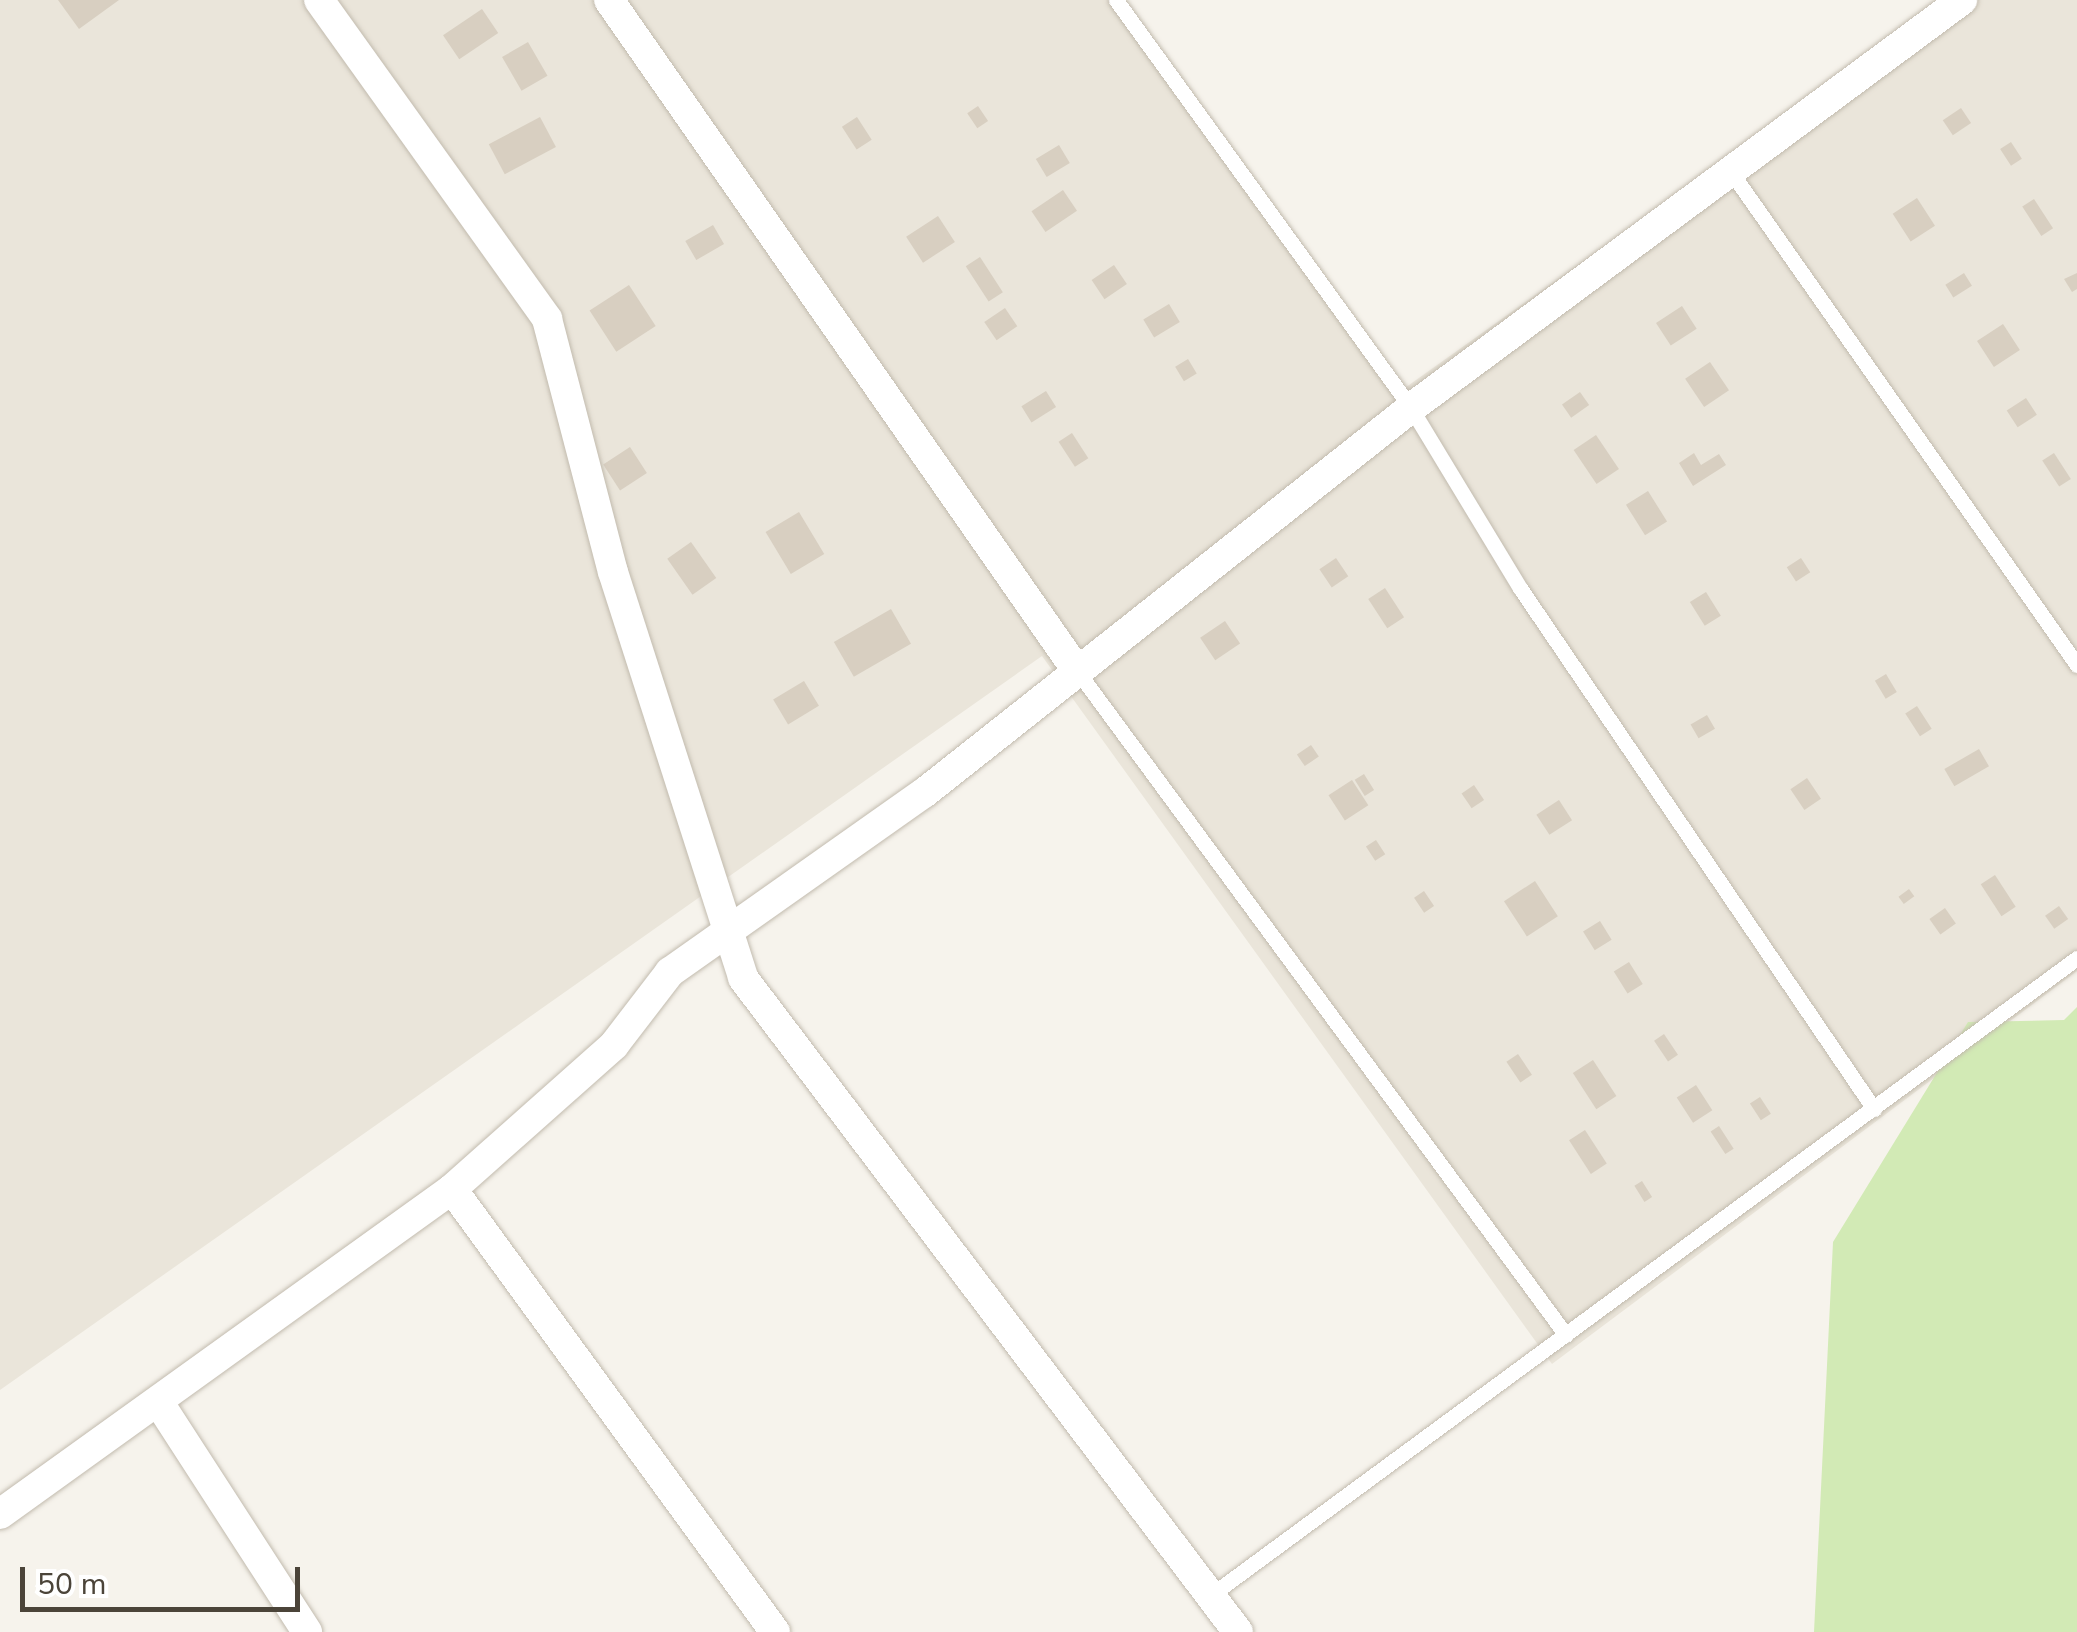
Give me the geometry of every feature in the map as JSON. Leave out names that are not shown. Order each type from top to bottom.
[{"type":"street","points":[[319,0],[547,319],[612,572],[725,932],[743,978],[1236,1631]]},
{"type":"street","points":[[609,0],[1078,672]]},
{"type":"street","points":[[0,1514],[161,1406],[452,1189],[614,1045],[670,972],[1078,672],[1412,408],[1729,169],[1962,0]]},
{"type":"street","points":[[452,1189],[774,1632]]},
{"type":"street","points":[[161,1406],[306,1632]]},
{"type":"lane","points":[[1116,0],[1412,408],[1520,588],[1874,1109]]},
{"type":"lane","points":[[1729,169],[2077,665]]},
{"type":"lane","points":[[1078,672],[1566,1335]]},
{"type":"lane","points":[[1211,1595],[2077,958]]},
{"type":"shaded area","points":[[0,0],[1121,0],[1395,395],[1950,0],[2077,0],[2077,971],[1552,1364],[1042,656],[0,1390]]},
{"type":"green space","points":[[2077,1007],[2077,1632],[1814,1632],[1833,1242],[1968,1022],[2064,1020]]},
{"type":"building","points":[[58,0],[119,0],[79,29]]},
{"type":"building","points":[[482,9],[498,33],[459,59],[443,35]]},
{"type":"building","points":[[528,42],[548,76],[522,91],[502,57]]},
{"type":"building","points":[[978,106],[988,121],[977,128],[967,113]]},
{"type":"building","points":[[1961,108],[1971,123],[1953,135],[1943,120]]},
{"type":"building","points":[[540,117],[556,147],[505,174],[489,144]]},
{"type":"building","points":[[857,117],[872,140],[857,149],[842,127]]},
{"type":"building","points":[[2011,142],[2022,159],[2011,166],[2000,149]]},
{"type":"building","points":[[1059,145],[1070,163],[1047,177],[1036,159]]},
{"type":"building","points":[[1063,190],[1077,211],[1045,232],[1031,211]]},
{"type":"building","points":[[1917,198],[1935,226],[1911,241],[1893,214]]},
{"type":"building","points":[[2034,199],[2053,228],[2041,236],[2022,207]]},
{"type":"building","points":[[938,216],[955,242],[923,263],[906,237]]},
{"type":"building","points":[[713,225],[724,244],[696,260],[685,241]]},
{"type":"building","points":[[980,257],[1003,292],[989,301],[966,266]]},
{"type":"building","points":[[1114,265],[1127,284],[1104,299],[1092,280]]},
{"type":"building","points":[[1964,273],[1972,286],[1953,297],[1945,285]]},
{"type":"building","points":[[2077,273],[2077,289],[2072,292],[2064,279]]},
{"type":"building","points":[[629,285],[656,326],[616,352],[590,311]]},
{"type":"building","points":[[1169,304],[1180,322],[1154,337],[1143,319]]},
{"type":"building","points":[[1682,306],[1697,329],[1671,346],[1656,323]]},
{"type":"building","points":[[1005,308],[1017,326],[997,340],[984,322]]},
{"type":"building","points":[[2003,324],[2020,350],[1994,367],[1977,341]]},
{"type":"building","points":[[1188,359],[1197,374],[1184,381],[1175,367]]},
{"type":"building","points":[[1710,362],[1729,390],[1704,407],[1685,379]]},
{"type":"building","points":[[1046,391],[1056,407],[1031,422],[1021,406]]},
{"type":"building","points":[[1580,392],[1589,405],[1571,418],[1562,405]]},
{"type":"building","points":[[2026,398],[2037,415],[2018,427],[2007,411]]},
{"type":"building","points":[[1072,433],[1088,458],[1075,467],[1059,442]]},
{"type":"building","points":[[1596,435],[1619,469],[1597,484],[1574,450]]},
{"type":"building","points":[[630,447],[647,473],[620,490],[603,464]]},
{"type":"building","points":[[1694,453],[1701,465],[1719,454],[1726,465],[1693,486],[1679,463]]},
{"type":"building","points":[[2054,453],[2071,479],[2059,487],[2042,461]]},
{"type":"building","points":[[1648,491],[1667,522],[1645,535],[1626,505]]},
{"type":"building","points":[[799,512],[824,554],[791,574],[766,532]]},
{"type":"building","points":[[691,542],[716,578],[692,595],[667,559]]},
{"type":"building","points":[[1336,558],[1348,576],[1332,587],[1319,569]]},
{"type":"building","points":[[1801,558],[1810,572],[1796,582],[1787,567]]},
{"type":"building","points":[[1385,588],[1404,617],[1387,628],[1368,599]]},
{"type":"building","points":[[1706,592],[1721,616],[1705,626],[1690,602]]},
{"type":"building","points":[[891,609],[911,644],[854,677],[834,642]]},
{"type":"building","points":[[1225,621],[1240,643],[1215,660],[1200,638]]},
{"type":"building","points":[[1886,674],[1897,692],[1886,699],[1875,681]]},
{"type":"building","points":[[804,681],[819,706],[788,724],[773,700]]},
{"type":"building","points":[[1917,706],[1932,729],[1920,736],[1905,714]]},
{"type":"building","points":[[1707,715],[1715,729],[1699,738],[1691,724]]},
{"type":"building","points":[[1311,745],[1319,757],[1305,766],[1297,755]]},
{"type":"building","points":[[1979,749],[1989,766],[1954,786],[1944,769]]},
{"type":"building","points":[[1364,774],[1374,790],[1365,796],[1355,780]]},
{"type":"building","points":[[1807,778],[1821,799],[1804,810],[1790,789]]},
{"type":"building","points":[[1352,780],[1368,805],[1345,820],[1329,795]]},
{"type":"building","points":[[1474,785],[1484,800],[1472,808],[1462,793]]},
{"type":"building","points":[[1559,800],[1572,820],[1549,835],[1536,815]]},
{"type":"building","points":[[1376,840],[1385,854],[1375,861],[1366,847]]},
{"type":"building","points":[[1995,875],[2016,907],[2001,916],[1981,884]]},
{"type":"building","points":[[1535,881],[1558,916],[1527,936],[1504,901]]},
{"type":"building","points":[[1909,889],[1914,896],[1904,904],[1898,897]]},
{"type":"building","points":[[1424,891],[1434,906],[1424,913],[1414,898]]},
{"type":"building","points":[[2059,906],[2068,919],[2054,929],[2045,916]]},
{"type":"building","points":[[1945,908],[1956,924],[1940,934],[1929,919]]},
{"type":"building","points":[[1600,921],[1612,940],[1595,950],[1583,932]]},
{"type":"building","points":[[1629,962],[1643,984],[1628,994],[1614,972]]},
{"type":"building","points":[[1664,1034],[1678,1055],[1668,1061],[1654,1041]]},
{"type":"building","points":[[1518,1054],[1532,1075],[1520,1083],[1506,1062]]},
{"type":"building","points":[[1593,1060],[1616,1096],[1596,1109],[1573,1073]]},
{"type":"building","points":[[1696,1085],[1712,1110],[1693,1123],[1677,1098]]},
{"type":"building","points":[[1760,1097],[1771,1114],[1761,1120],[1750,1104]]},
{"type":"building","points":[[1719,1126],[1734,1149],[1725,1154],[1711,1131]]},
{"type":"building","points":[[1585,1130],[1607,1164],[1591,1174],[1569,1140]]},
{"type":"building","points":[[1642,1181],[1652,1197],[1644,1202],[1634,1186]]}]
